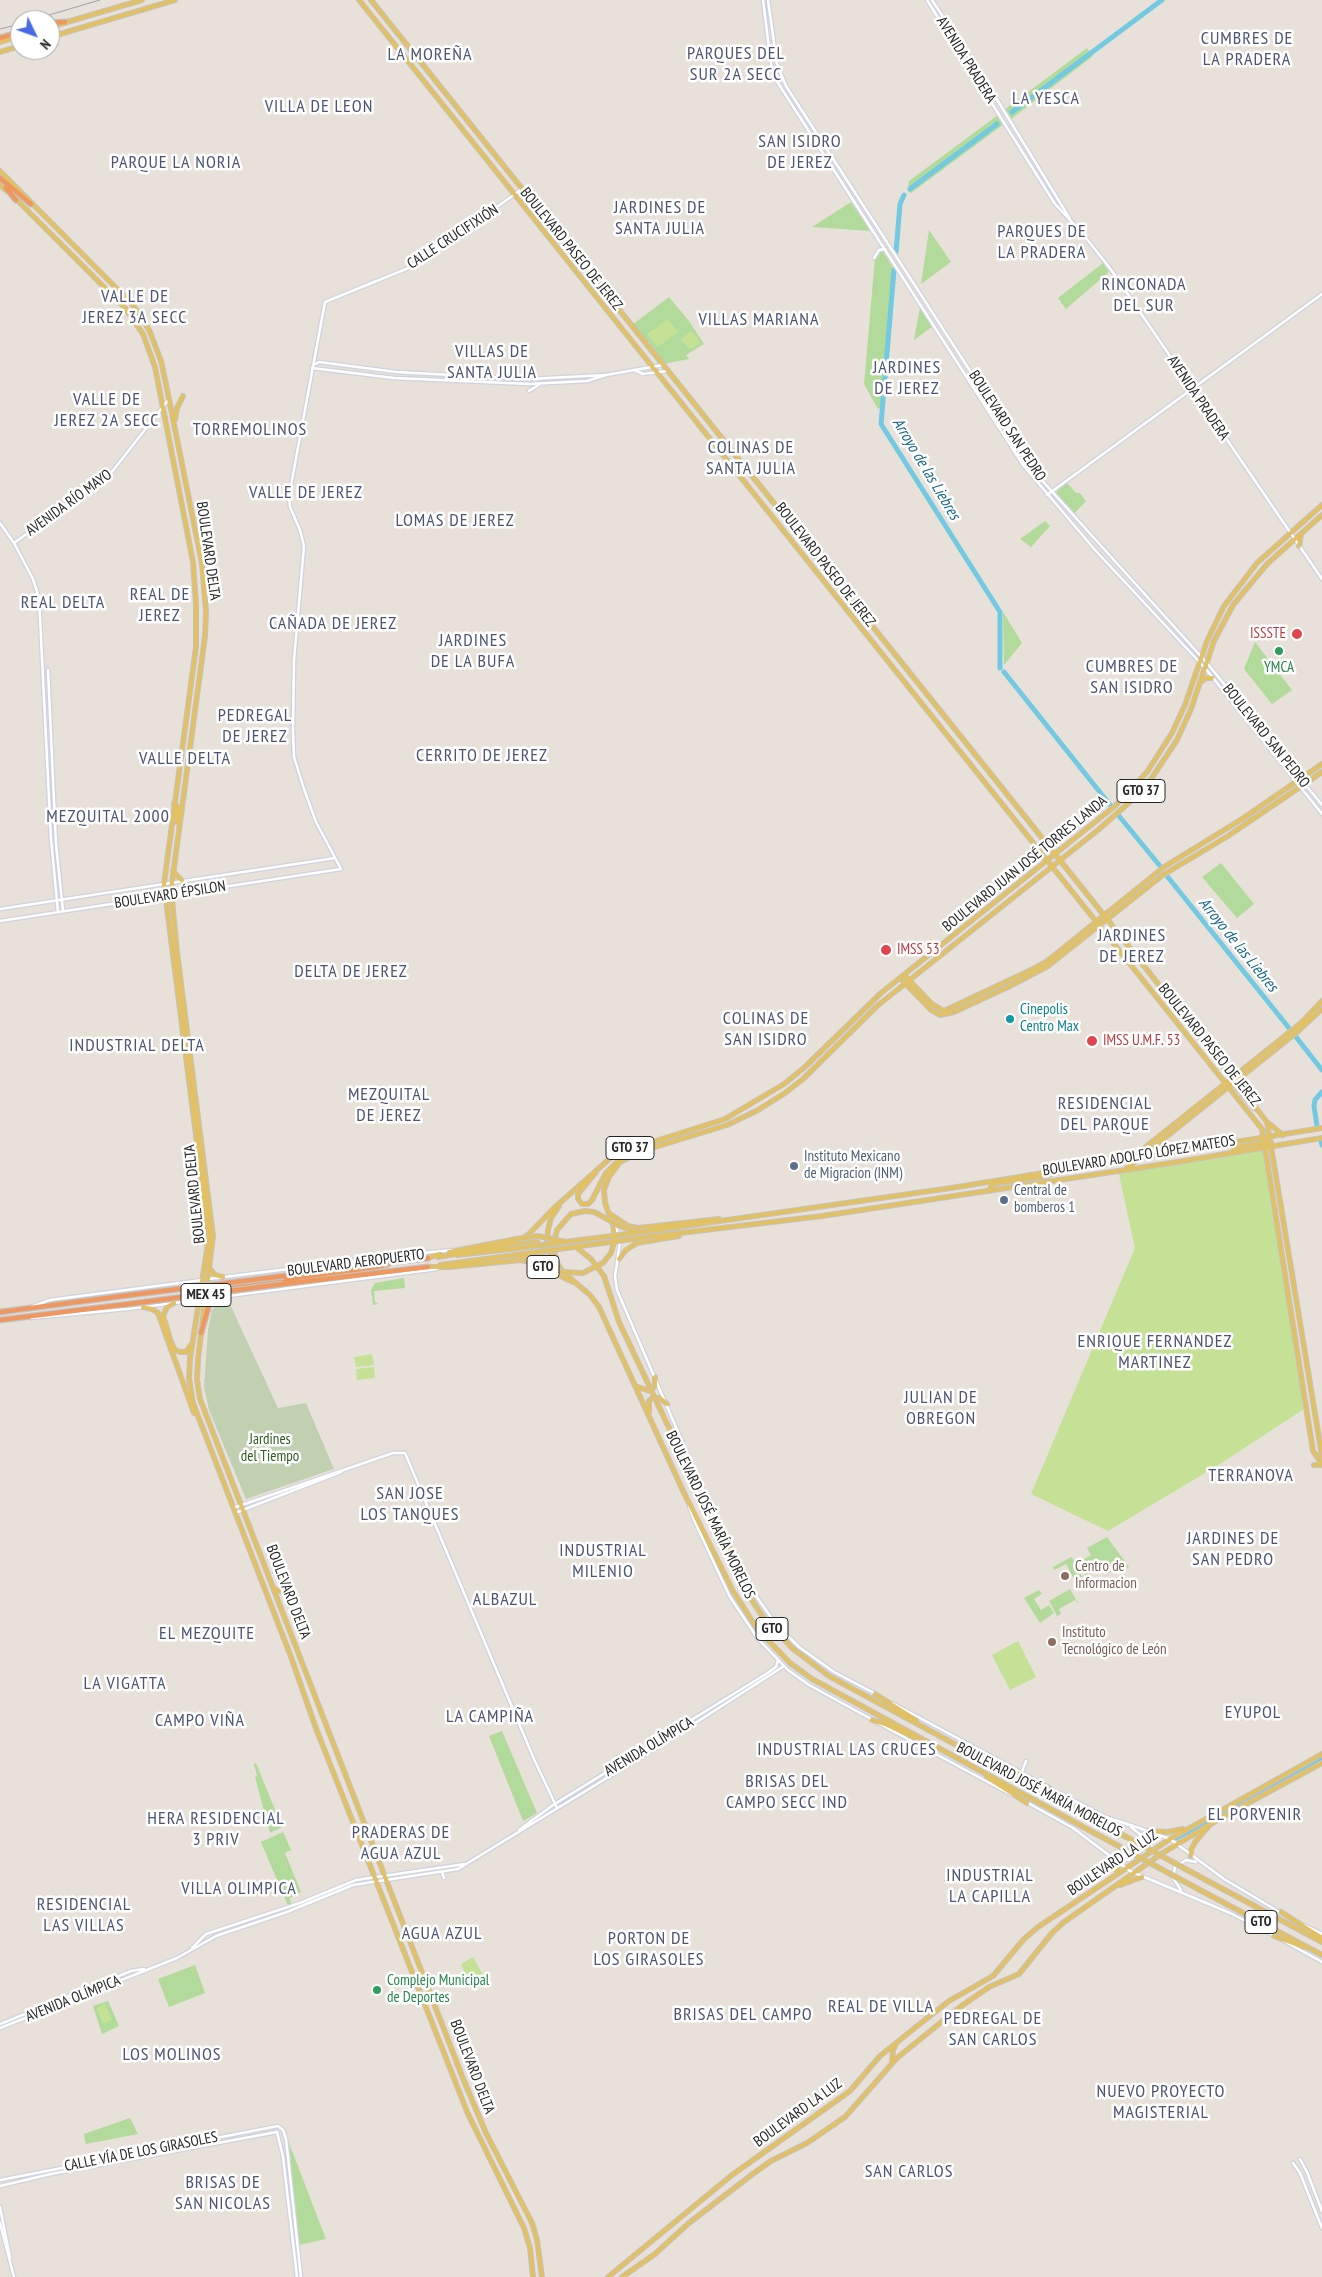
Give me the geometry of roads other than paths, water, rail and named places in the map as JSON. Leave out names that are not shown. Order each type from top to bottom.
[{"type":"highway","points":[[60,23],[66,22]]},
{"type":"highway","points":[[0,180],[31,204]]},
{"type":"highway","points":[[0,180],[16,200]]},
{"type":"highway","name":"BOULEVARD AEROPUERTO","points":[[0,1312],[392,1261],[428,1258]]},
{"type":"highway","points":[[368,1260],[409,1259]]},
{"type":"highway","points":[[200,1298],[206,1290],[385,1265],[392,1261]]},
{"type":"highway","name":"BOULEVARD AEROPUERTO","points":[[0,1320],[428,1267]]},
{"type":"highway","points":[[331,1273],[384,1269],[395,1270]]},
{"type":"highway","points":[[201,1333],[213,1290]]},
{"type":"main road","points":[[66,22],[142,0]]},
{"type":"main road","points":[[60,35],[175,0]]},
{"type":"main road","name":"BOULEVARD PASEO DE JEREZ","points":[[358,0],[1262,1129],[1313,1451],[1322,1464]]},
{"type":"main road","name":"BOULEVARD PASEO DE JEREZ","points":[[371,0],[1261,1112],[1267,1122],[1271,1142],[1322,1456]]},
{"type":"main road","points":[[118,7],[116,11],[119,16]]},
{"type":"main road","points":[[106,11],[110,15],[106,20]]},
{"type":"main road","name":"BOULEVARD DELTA","points":[[0,171],[141,316],[158,351],[170,399],[199,546],[206,618],[204,648],[172,871],[171,895],[212,1233],[197,1370],[200,1399],[464,2081],[486,2133],[532,2223],[537,2240],[542,2277]]},
{"type":"main road","name":"BOULEVARD DELTA","points":[[0,185],[136,321],[152,358],[194,575],[196,643],[174,804],[164,896],[208,1233],[190,1378],[198,1417],[296,1670],[317,1731],[468,2114],[524,2228],[530,2248],[533,2277]]},
{"type":"main road","points":[[175,424],[177,408],[183,396]]},
{"type":"main road","name":"BOULEVARD JUAN JOSÉ TORRES LANDA","points":[[502,1246],[520,1241],[603,1162],[619,1152],[715,1122],[753,1104],[794,1076],[866,1007],[902,976],[1116,806],[1148,772],[1177,723],[1214,624],[1234,592],[1263,558],[1322,505]]},
{"type":"main road","name":"BOULEVARD JUAN JOSÉ TORRES LANDA","points":[[507,1258],[530,1258],[563,1272],[583,1273],[603,1263],[610,1253],[615,1238],[604,1197],[609,1177],[620,1162],[637,1153],[716,1130],[771,1102],[803,1078],[877,1006],[907,981],[1113,817],[1152,778],[1180,734],[1217,633],[1236,600],[1267,564],[1322,515]]},
{"type":"main road","points":[[1299,546],[1301,534]]},
{"type":"main road","points":[[194,575],[198,583],[204,584]]},
{"type":"main road","points":[[839,601],[842,590]]},
{"type":"main road","points":[[846,610],[850,600]]},
{"type":"main road","points":[[865,634],[867,621]]},
{"type":"main road","points":[[871,641],[873,629]]},
{"type":"main road","points":[[908,686],[912,685],[914,678]]},
{"type":"main road","points":[[1199,684],[1204,679],[1212,678]]},
{"type":"main road","points":[[1106,917],[1164,867],[1212,838],[1322,764]]},
{"type":"main road","points":[[902,976],[935,1007],[944,1011],[1017,977],[1046,962],[1163,875],[1228,836],[1322,772]]},
{"type":"main road","points":[[174,804],[178,807],[178,830]]},
{"type":"main road","points":[[1018,825],[1022,819],[1027,820]]},
{"type":"main road","points":[[172,871],[183,882]]},
{"type":"main road","points":[[1088,910],[1094,909],[1095,904]]},
{"type":"main road","points":[[907,981],[931,1010],[945,1015],[1014,984],[1048,966],[1098,923]]},
{"type":"main road","points":[[1014,984],[1017,977]]},
{"type":"main road","points":[[1234,1080],[1300,1023],[1322,1001]]},
{"type":"main road","points":[[1131,1158],[1307,1024],[1322,1009]]},
{"type":"main road","points":[[1234,1080],[1253,1107],[1261,1112],[1255,1119]]},
{"type":"main road","points":[[1125,1169],[1227,1085]]},
{"type":"main road","points":[[1249,1112],[1253,1107]]},
{"type":"main road","points":[[1267,1122],[1283,1135]]},
{"type":"main road","name":"BOULEVARD ADOLFO LÓPEZ MATEOS","points":[[692,1232],[813,1218],[1231,1153],[1271,1142],[1283,1135],[1322,1128]]},
{"type":"main road","name":"BOULEVARD ADOLFO LÓPEZ MATEOS","points":[[693,1225],[736,1220],[1131,1158],[1322,1138]]},
{"type":"main road","points":[[1156,1145],[1162,1154]]},
{"type":"main road","points":[[603,1162],[578,1194],[578,1199],[582,1204],[588,1204],[592,1200],[606,1173],[613,1164],[623,1157],[637,1153]]},
{"type":"main road","points":[[989,1191],[994,1184],[1046,1176],[1065,1169]]},
{"type":"main road","points":[[556,1262],[550,1252],[547,1238],[552,1218],[561,1202]]},
{"type":"main road","points":[[556,1262],[553,1245],[557,1230],[571,1214],[585,1210],[594,1212],[638,1233]]},
{"type":"main road","points":[[609,1213],[628,1226],[648,1228]]},
{"type":"main road","points":[[635,1244],[628,1241],[628,1235],[632,1231],[724,1219],[736,1220]]},
{"type":"main road","name":"BOULEVARD AEROPUERTO","points":[[428,1258],[693,1225]]},
{"type":"main road","points":[[619,1259],[626,1250],[635,1244],[738,1226]]},
{"type":"main road","name":"BOULEVARD AEROPUERTO","points":[[428,1267],[692,1232]]},
{"type":"main road","name":"BOULEVARD JOSÉ MARÍA MORELOS","points":[[458,1249],[531,1236],[547,1236],[568,1243],[591,1259],[604,1276],[619,1322],[721,1542],[755,1607],[776,1633],[792,1648],[830,1676],[1322,1942]]},
{"type":"main road","points":[[196,1238],[205,1242],[207,1250]]},
{"type":"main road","points":[[438,1257],[537,1242],[544,1252],[541,1255],[507,1258]]},
{"type":"main road","name":"GTO","points":[[428,1258],[458,1249]]},
{"type":"main road","name":"GTO","points":[[428,1267],[442,1268],[507,1258],[534,1262],[578,1284]]},
{"type":"main road","name":"BOULEVARD JOSÉ MARÍA MORELOS","points":[[556,1262],[563,1272],[590,1295],[599,1307],[688,1502],[741,1605],[758,1630],[778,1651],[812,1679],[1321,1955]]},
{"type":"main road","points":[[209,1268],[215,1275],[223,1277]]},
{"type":"main road","points":[[174,1303],[167,1307],[163,1316],[174,1348],[183,1352],[188,1350],[193,1343]]},
{"type":"main road","points":[[143,1308],[152,1309],[158,1314],[190,1405],[198,1417]]},
{"type":"main road","points":[[636,1385],[643,1390],[650,1391],[654,1386],[655,1377]]},
{"type":"main road","points":[[650,1416],[651,1399],[660,1398],[667,1404]]},
{"type":"main road","points":[[1314,1465],[1322,1464]]},
{"type":"main road","points":[[715,1518],[716,1531]]},
{"type":"main road","points":[[721,1542],[730,1549]]},
{"type":"main road","points":[[274,1589],[287,1593]]},
{"type":"main road","points":[[291,1657],[300,1654]]},
{"type":"main road","points":[[296,1670],[305,1668]]},
{"type":"main road","points":[[875,1694],[928,1729]]},
{"type":"main road","points":[[872,1720],[925,1741]]},
{"type":"main road","name":"BOULEVARD LA LUZ","points":[[608,2277],[732,2175],[850,2091],[886,2050],[943,2006],[993,1976],[1032,1932],[1170,1839],[1322,1754]]},
{"type":"main road","points":[[977,1756],[993,1761],[1049,1788]]},
{"type":"main road","name":"BOULEVARD LA LUZ","points":[[622,2277],[654,2254],[689,2223],[761,2167],[807,2143],[845,2117],[897,2058],[947,2016],[989,1987],[1019,1974],[1055,1929],[1112,1890],[1134,1872],[1177,1845],[1211,1824],[1322,1763]]},
{"type":"main road","points":[[977,1770],[1027,1803]]},
{"type":"main road","points":[[353,1819],[358,1822],[363,1820]]},
{"type":"main road","points":[[1191,1856],[1191,1850],[1195,1842],[1211,1824]]},
{"type":"main road","points":[[1148,1831],[1168,1832],[1190,1827]]},
{"type":"main road","points":[[1116,1876],[1118,1862]]},
{"type":"main road","points":[[1112,1890],[1142,1877]]},
{"type":"main road","points":[[1281,1912],[1322,1938]]},
{"type":"main road","points":[[1274,1936],[1321,1955]]},
{"type":"main road","points":[[985,1981],[989,1987]]},
{"type":"main road","points":[[892,2063],[893,2050],[899,2040]]},
{"type":"main road","points":[[886,2050],[897,2058]]},
{"type":"main road","points":[[492,2166],[497,2168],[501,2163]]},
{"type":"main road","points":[[500,2180],[502,2173],[508,2177]]},
{"type":"street","points":[[763,0],[770,64],[776,80],[886,250]]},
{"type":"street","name":"BOULEVARD SAN PEDRO","points":[[768,0],[775,54],[780,74],[831,158],[899,259],[1028,461],[1051,492],[1207,663],[1322,805]]},
{"type":"street","name":"AVENIDA PRADERA","points":[[927,0],[1055,204],[1066,218],[1070,219]]},
{"type":"street","name":"AVENIDA PRADERA","points":[[932,0],[993,93],[1070,219],[1112,271],[1322,579]]},
{"type":"street","name":"CALLE CRUCIFIXIÓN","points":[[313,366],[325,302],[416,265],[522,189]]},
{"type":"street","points":[[874,258],[879,250],[886,250]]},
{"type":"street","name":"BOULEVARD SAN PEDRO","points":[[886,250],[1024,465],[1047,495],[1107,564],[1205,668],[1322,814]]},
{"type":"street","points":[[1047,495],[1322,294]]},
{"type":"street","points":[[335,858],[316,822],[295,762],[293,732],[293,680],[304,546],[303,538],[290,507],[289,496],[313,366],[319,362],[396,372],[529,379],[606,375],[663,365]]},
{"type":"street","points":[[313,366],[394,378],[540,384],[587,381],[606,375]]},
{"type":"street","points":[[634,370],[643,374],[667,371]]},
{"type":"street","points":[[529,391],[540,384]]},
{"type":"street","name":"AVENIDA RÍO MAYO","points":[[14,543],[111,473],[170,399]]},
{"type":"street","name":"AVENIDA RÍO MAYO","points":[[163,408],[171,404]]},
{"type":"street","points":[[1071,522],[1075,518]]},
{"type":"street","points":[[0,523],[14,543],[37,591],[43,669],[50,839],[58,912]]},
{"type":"street","points":[[1107,564],[1112,560]]},
{"type":"street","points":[[48,670],[56,844],[63,911]]},
{"type":"street","points":[[1224,692],[1228,688]]},
{"type":"street","name":"BOULEVARD ÉPSILON","points":[[0,910],[335,858],[341,869],[0,921]]},
{"type":"street","points":[[609,1213],[619,1234],[619,1259],[615,1276],[618,1290],[730,1549],[760,1603],[784,1633],[823,1665],[1085,1807],[1120,1822],[1170,1839],[1199,1862],[1235,1886],[1322,1934]]},
{"type":"street","name":"BOULEVARD AEROPUERTO","points":[[27,1308],[50,1300],[458,1249]]},
{"type":"street","name":"BOULEVARD AEROPUERTO","points":[[22,1317],[55,1317],[143,1308],[200,1298],[205,1300],[442,1268]]},
{"type":"street","points":[[219,1298],[213,1290],[216,1282],[223,1277]]},
{"type":"street","points":[[185,1302],[192,1298],[195,1293],[194,1287],[186,1282]]},
{"type":"street","points":[[234,1511],[331,1473],[341,1472],[398,1451],[403,1452],[556,1808]]},
{"type":"street","points":[[688,1502],[694,1520],[730,1597],[752,1631],[784,1666],[818,1691],[1073,1828],[1126,1868],[1142,1877],[1182,1891],[1230,1912],[1322,1962]]},
{"type":"street","name":"AVENIDA OLÍMPICA","points":[[516,1833],[555,1804],[766,1674],[776,1667],[778,1659]]},
{"type":"street","name":"AVENIDA OLÍMPICA","points":[[190,1950],[206,1934],[286,1908],[350,1882],[458,1869],[784,1666]]},
{"type":"street","points":[[1022,1772],[1026,1761]]},
{"type":"street","points":[[1112,1857],[1129,1860],[1136,1856],[1143,1845],[1139,1833],[1120,1822]]},
{"type":"street","points":[[1182,1891],[1173,1878],[1176,1867],[1186,1860],[1199,1862]]},
{"type":"street","name":"AVENIDA OLÍMPICA","points":[[385,1878],[466,1864]]},
{"type":"street","points":[[442,1872],[444,1878]]},
{"type":"street","name":"AVENIDA OLÍMPICA","points":[[0,2028],[146,1970],[216,1936],[287,1912],[374,1878]]},
{"type":"street","name":"AVENIDA OLÍMPICA","points":[[0,2024],[131,1971],[146,1970]]},
{"type":"street","name":"CALLE VÍA DE LOS GIRASOLES","points":[[0,2180],[270,2126],[281,2128],[287,2145],[297,2248]]},
{"type":"street","name":"CALLE VÍA DE LOS GIRASOLES","points":[[0,2186],[51,2174],[277,2132],[283,2156],[292,2248]]},
{"type":"street","points":[[1300,2159],[1322,2211]]},
{"type":"street","points":[[1293,2163],[1300,2173],[1322,2228]]},
{"type":"street","points":[[1307,2194],[1314,2192]]},
{"type":"street","points":[[0,2207],[10,2260]]},
{"type":"street","points":[[0,2223],[14,2277]]},
{"type":"street","points":[[297,2277],[292,2248],[297,2248],[301,2277]]},
{"type":"waterway","name":"Arroyo de las Liebres","points":[[1012,112],[1162,0]]},
{"type":"waterway","name":"Arroyo de las Liebres","points":[[910,189],[997,124]]},
{"type":"waterway","name":"Arroyo de las Liebres","points":[[896,252],[900,204],[904,195]]},
{"type":"waterway","name":"Arroyo de las Liebres","points":[[894,270],[881,424],[1000,612],[1000,668]]},
{"type":"waterway","name":"Arroyo de las Liebres","points":[[1004,672],[1111,806]]},
{"type":"waterway","name":"Arroyo de las Liebres","points":[[1119,816],[1160,866]]},
{"type":"waterway","name":"Arroyo de las Liebres","points":[[1167,876],[1289,1028]]},
{"type":"waterway","name":"Arroyo de las Liebres","points":[[1296,1037],[1322,1070]]},
{"type":"waterway","name":"Arroyo de las Liebres","points":[[1317,1126],[1314,1106],[1315,1100],[1322,1092]]},
{"type":"waterway","points":[[1176,1838],[1322,1759]]},
{"type":"railway","points":[[60,12],[100,0]]},
{"type":"railway","points":[[0,29],[10,26]]},
{"type":"place","name":"ISSSTE","points":[[1297,634]]},
{"type":"place","name":"YMCA","points":[[1279,651]]},
{"type":"place","name":"IMSS 53","points":[[886,950]]},
{"type":"place","name":"Cinepolis Centro Max","points":[[1010,1019]]},
{"type":"place","name":"IMSS U.M.F. 53","points":[[1092,1041]]},
{"type":"place","name":"Instituto Mexicano de Migracion (INM)","points":[[794,1166]]},
{"type":"place","name":"Central de bomberos 1","points":[[1004,1200]]},
{"type":"place","name":"Centro de Informacion","points":[[1065,1576]]},
{"type":"place","name":"Instituto Tecnológico de León","points":[[1052,1642]]},
{"type":"place","name":"Complejo Municipal de Deportes","points":[[377,1990]]},
{"type":"district","name":"CUMBRES DE LA PRADERA","points":[[1247,49]]},
{"type":"district","name":"LA MOREÑA","points":[[430,55]]},
{"type":"district","name":"PARQUES DEL SUR 2A SECC","points":[[736,64]]},
{"type":"district","name":"LA YESCA","points":[[1046,99]]},
{"type":"district","name":"VILLA DE LEON","points":[[319,107]]},
{"type":"district","name":"SAN ISIDRO DE JEREZ","points":[[800,152]]},
{"type":"district","name":"PARQUE LA NORIA","points":[[176,163]]},
{"type":"district","name":"JARDINES DE SANTA JULIA","points":[[660,218]]},
{"type":"district","name":"PARQUES DE LA PRADERA","points":[[1042,242]]},
{"type":"district","name":"RINCONADA DEL SUR","points":[[1144,295]]},
{"type":"district","name":"VALLE DE JEREZ 3A SECC","points":[[135,307]]},
{"type":"district","name":"VILLAS MARIANA","points":[[759,320]]},
{"type":"district","name":"VILLAS DE SANTA JULIA","points":[[492,362]]},
{"type":"district","name":"JARDINES DE JEREZ","points":[[907,378]]},
{"type":"district","name":"VALLE DE JEREZ 2A SECC","points":[[107,410]]},
{"type":"district","name":"TORREMOLINOS","points":[[250,430]]},
{"type":"district","name":"COLINAS DE SANTA JULIA","points":[[751,458]]},
{"type":"district","name":"VALLE DE JEREZ","points":[[306,493]]},
{"type":"district","name":"LOMAS DE JEREZ","points":[[455,521]]},
{"type":"district","name":"REAL DELTA","points":[[63,603]]},
{"type":"district","name":"REAL DE JEREZ","points":[[160,605]]},
{"type":"district","name":"CAÑADA DE JEREZ","points":[[333,624]]},
{"type":"district","name":"JARDINES DE LA BUFA","points":[[473,651]]},
{"type":"district","name":"CUMBRES DE SAN ISIDRO","points":[[1132,678]]},
{"type":"district","name":"PEDREGAL DE JEREZ","points":[[255,726]]},
{"type":"district","name":"CERRITO DE JEREZ","points":[[482,756]]},
{"type":"district","name":"VALLE DELTA","points":[[185,759]]},
{"type":"district","name":"MEZQUITAL 2000","points":[[108,817]]},
{"type":"district","name":"JARDINES DE JEREZ","points":[[1132,946]]},
{"type":"district","name":"DELTA DE JEREZ","points":[[351,972]]},
{"type":"district","name":"COLINAS DE SAN ISIDRO","points":[[766,1029]]},
{"type":"district","name":"INDUSTRIAL DELTA","points":[[137,1046]]},
{"type":"district","name":"MEZQUITAL DE JEREZ","points":[[389,1105]]},
{"type":"district","name":"RESIDENCIAL DEL PARQUE","points":[[1105,1114]]},
{"type":"district","name":"ENRIQUE FERNANDEZ MARTINEZ","points":[[1155,1352]]},
{"type":"district","name":"JULIAN DE OBREGON","points":[[941,1408]]},
{"type":"district","name":"TERRANOVA","points":[[1251,1476]]},
{"type":"district","name":"SAN JOSE LOS TANQUES","points":[[410,1504]]},
{"type":"district","name":"JARDINES DE SAN PEDRO","points":[[1233,1549]]},
{"type":"district","name":"INDUSTRIAL MILENIO","points":[[603,1561]]},
{"type":"district","name":"ALBAZUL","points":[[505,1600]]},
{"type":"district","name":"EL MEZQUITE","points":[[207,1634]]},
{"type":"district","name":"LA VIGATTA","points":[[125,1684]]},
{"type":"district","name":"EYUPOL","points":[[1253,1713]]},
{"type":"district","name":"LA CAMPIÑA","points":[[490,1717]]},
{"type":"district","name":"CAMPO VIÑA","points":[[200,1721]]},
{"type":"district","name":"INDUSTRIAL LAS CRUCES","points":[[847,1750]]},
{"type":"district","name":"BRISAS DEL CAMPO SECC IND","points":[[787,1792]]},
{"type":"district","name":"EL PORVENIR","points":[[1255,1815]]},
{"type":"district","name":"HERA RESIDENCIAL 3 PRIV","points":[[216,1829]]},
{"type":"district","name":"PRADERAS DE AGUA AZUL","points":[[401,1844]]},
{"type":"district","name":"INDUSTRIAL LA CAPILLA","points":[[990,1886]]},
{"type":"district","name":"VILLA OLIMPICA","points":[[239,1889]]},
{"type":"district","name":"RESIDENCIAL LAS VILLAS","points":[[84,1915]]},
{"type":"district","name":"AGUA AZUL","points":[[442,1934]]},
{"type":"district","name":"PORTON DE LOS GIRASOLES","points":[[649,1949]]},
{"type":"district","name":"REAL DE VILLA","points":[[881,2007]]},
{"type":"district","name":"BRISAS DEL CAMPO","points":[[743,2015]]},
{"type":"district","name":"PEDREGAL DE SAN CARLOS","points":[[993,2029]]},
{"type":"district","name":"LOS MOLINOS","points":[[172,2055]]},
{"type":"district","name":"NUEVO PROYECTO MAGISTERIAL","points":[[1161,2102]]},
{"type":"district","name":"SAN CARLOS","points":[[909,2172]]},
{"type":"district","name":"BRISAS DE SAN NICOLAS","points":[[223,2193]]},
{"type":"park label","name":"Jardines del Tiempo","points":[[270,1448]]}]
